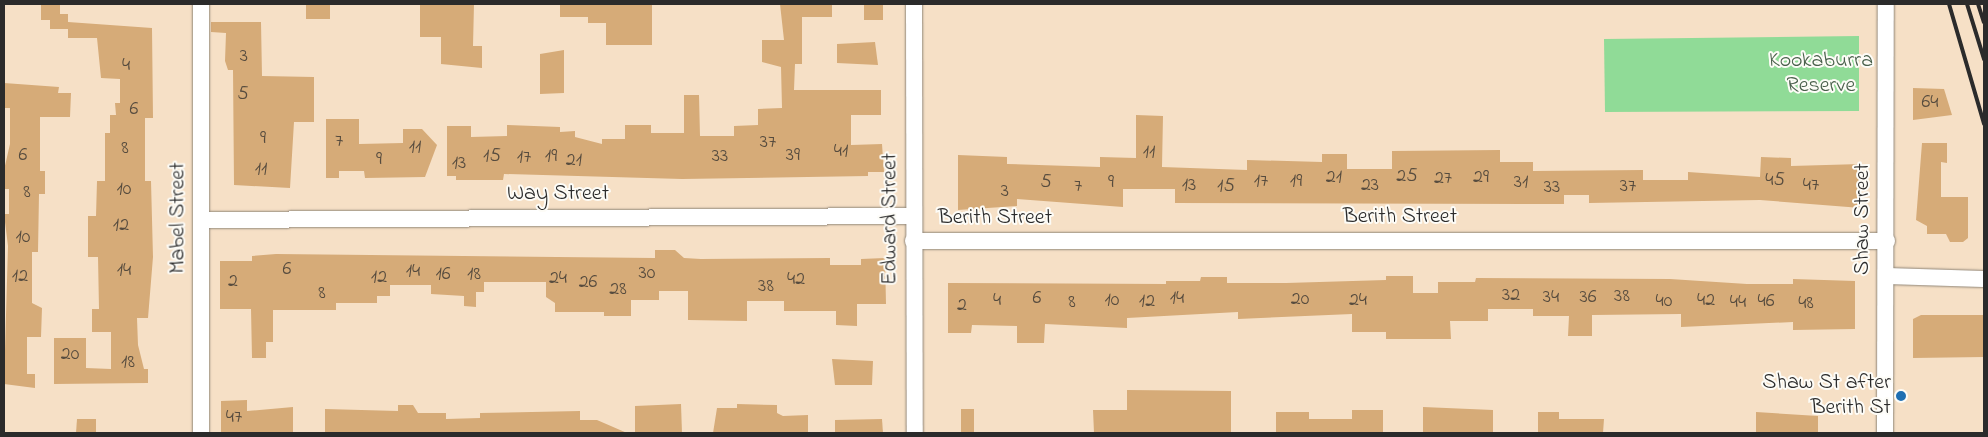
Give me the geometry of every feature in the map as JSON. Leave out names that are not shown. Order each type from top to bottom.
[{"type":"street","name":"Mabel Street","points":[[201,4],[201,433]]},
{"type":"street","name":"Edward Street","points":[[914,4],[913,241],[915,433]]},
{"type":"street","name":"Shaw Street","points":[[1885,433],[1886,4]]},
{"type":"street","name":"Way Street","points":[[202,220],[913,216]]},
{"type":"street","name":"Berith Street","points":[[913,241],[1886,241]]},
{"type":"street","points":[[1886,276],[1983,278]]},
{"type":"green space","name":"Kookaburra Reserve","points":[[1859,36],[1859,111],[1605,112],[1604,39]]},
{"type":"building","points":[[41,4],[60,4],[60,14],[68,14],[68,29],[50,29],[50,20],[41,20]]},
{"type":"building","points":[[306,4],[330,4],[330,19],[306,19]]},
{"type":"building","points":[[420,4],[474,4],[473,46],[482,46],[482,68],[441,64],[441,37],[420,37]]},
{"type":"building","points":[[560,4],[652,4],[652,45],[606,45],[606,23],[588,23],[588,17],[560,17]]},
{"type":"building","points":[[780,4],[832,4],[832,17],[802,17],[802,64],[795,64],[794,90],[881,90],[881,115],[851,115],[851,145],[882,144],[884,172],[868,172],[868,176],[682,179],[504,174],[503,180],[456,180],[456,176],[447,176],[447,126],[471,126],[471,137],[507,136],[507,125],[560,127],[560,132],[575,131],[575,137],[602,144],[602,139],[625,139],[625,125],[651,125],[651,133],[684,133],[684,95],[699,95],[700,136],[734,136],[734,126],[758,125],[758,109],[782,108],[781,67],[762,62],[762,40],[784,40]]},
{"type":"building","points":[[864,4],[883,4],[883,20],[864,20]]},
{"type":"building","points":[[68,22],[152,28],[153,118],[145,118],[145,181],[151,181],[153,257],[148,318],[137,318],[138,345],[144,369],[148,369],[148,383],[54,384],[54,338],[86,338],[86,368],[111,369],[111,332],[92,332],[92,309],[99,309],[98,257],[88,257],[88,216],[96,216],[97,181],[105,181],[105,133],[110,133],[110,115],[116,115],[115,103],[120,103],[120,79],[101,78],[97,38],[68,38]]},
{"type":"building","points":[[211,22],[261,22],[262,76],[314,77],[314,122],[294,122],[290,188],[234,185],[233,70],[228,70],[225,61],[226,33],[211,32]]},
{"type":"building","points":[[875,42],[878,65],[837,63],[837,44]]},
{"type":"building","points":[[564,50],[564,93],[540,94],[540,54]]},
{"type":"building","points":[[4,83],[59,87],[58,93],[71,93],[70,117],[40,117],[40,171],[45,171],[45,194],[39,194],[38,252],[32,252],[32,303],[42,308],[41,337],[27,337],[27,374],[35,374],[35,388],[4,384],[8,246],[4,214],[9,214],[9,189],[4,189],[4,170],[10,144],[10,108],[4,108]]},
{"type":"building","points":[[1913,88],[1944,89],[1952,115],[1913,120]]},
{"type":"building","points":[[1136,115],[1163,116],[1162,167],[1247,170],[1247,160],[1322,162],[1322,154],[1347,154],[1347,169],[1392,169],[1392,151],[1500,150],[1500,162],[1533,162],[1533,171],[1643,170],[1643,180],[1688,180],[1688,172],[1760,177],[1761,157],[1791,158],[1791,166],[1861,164],[1861,208],[1760,200],[1589,203],[1589,195],[1564,195],[1564,204],[1175,203],[1175,189],[1123,189],[1123,207],[1017,199],[1017,206],[958,210],[958,155],[1007,157],[1007,164],[1100,167],[1100,157],[1136,158]]},
{"type":"building","points":[[326,119],[359,119],[359,144],[403,143],[403,129],[422,129],[437,145],[425,177],[365,178],[364,171],[339,171],[339,178],[326,178]]},
{"type":"building","points":[[1922,143],[1947,143],[1947,163],[1941,162],[1941,197],[1968,197],[1968,238],[1963,242],[1950,242],[1946,234],[1927,234],[1927,226],[1916,220]]},
{"type":"building","points":[[655,250],[675,250],[684,258],[701,259],[830,258],[830,265],[861,265],[861,259],[885,258],[886,304],[857,304],[857,326],[836,325],[836,311],[784,311],[784,301],[747,301],[747,321],[688,320],[688,291],[659,291],[659,300],[631,300],[631,316],[604,316],[604,312],[555,312],[555,303],[546,297],[546,282],[484,282],[484,292],[476,292],[476,307],[464,306],[464,296],[431,294],[431,285],[390,285],[390,296],[377,296],[377,303],[336,303],[336,310],[273,310],[273,342],[266,342],[266,358],[252,358],[251,309],[220,309],[220,261],[252,261],[252,256],[276,254],[655,258]]},
{"type":"building","points":[[1386,276],[1413,276],[1413,293],[1438,293],[1438,282],[1475,282],[1476,278],[1670,279],[1747,284],[1793,284],[1793,279],[1855,281],[1855,329],[1793,330],[1793,322],[1681,327],[1681,314],[1592,315],[1592,336],[1568,336],[1569,316],[1533,316],[1533,309],[1488,309],[1488,321],[1450,321],[1451,339],[1386,339],[1386,332],[1352,332],[1352,314],[1238,319],[1238,312],[1127,318],[1127,328],[1045,324],[1044,343],[1017,343],[1017,326],[972,325],[971,333],[948,333],[948,283],[1166,284],[1166,281],[1200,281],[1201,277],[1227,277],[1227,283],[1286,283],[1386,280]]},
{"type":"building","points":[[1921,315],[1983,315],[1984,357],[1913,358],[1913,319]]},
{"type":"building","points":[[832,359],[873,361],[872,385],[835,385]]},
{"type":"building","points":[[1127,390],[1231,391],[1231,433],[1094,433],[1093,410],[1127,410]]},
{"type":"building","points":[[247,400],[247,411],[293,407],[293,433],[221,433],[221,401]]},
{"type":"building","points":[[681,404],[682,433],[635,433],[635,406]]},
{"type":"building","points":[[737,404],[777,405],[777,413],[783,416],[808,415],[808,433],[713,433],[717,408],[737,408]]},
{"type":"building","points":[[398,405],[413,405],[418,413],[446,413],[446,419],[480,418],[480,413],[580,411],[580,420],[597,420],[627,433],[325,433],[325,409],[398,411]]},
{"type":"building","points":[[1423,407],[1493,410],[1493,433],[1423,433]]},
{"type":"building","points":[[961,409],[974,409],[974,433],[961,433]]},
{"type":"building","points":[[1352,410],[1383,410],[1383,433],[1276,433],[1276,412],[1309,412],[1309,419],[1352,419]]},
{"type":"building","points":[[1538,412],[1559,412],[1559,419],[1604,419],[1603,433],[1538,433]]},
{"type":"building","points":[[1756,412],[1818,416],[1818,433],[1756,433]]},
{"type":"building","points":[[77,419],[96,419],[96,433],[76,433]]},
{"type":"building","points":[[882,419],[883,433],[835,433],[835,420]]},
{"type":"railway","points":[[1949,4],[1984,124]]},
{"type":"railway","points":[[1967,4],[1984,59]]},
{"type":"railway","points":[[1978,4],[1984,22]]},
{"type":"place","name":"Shaw St after Berith St","points":[[1901,396]]}]
